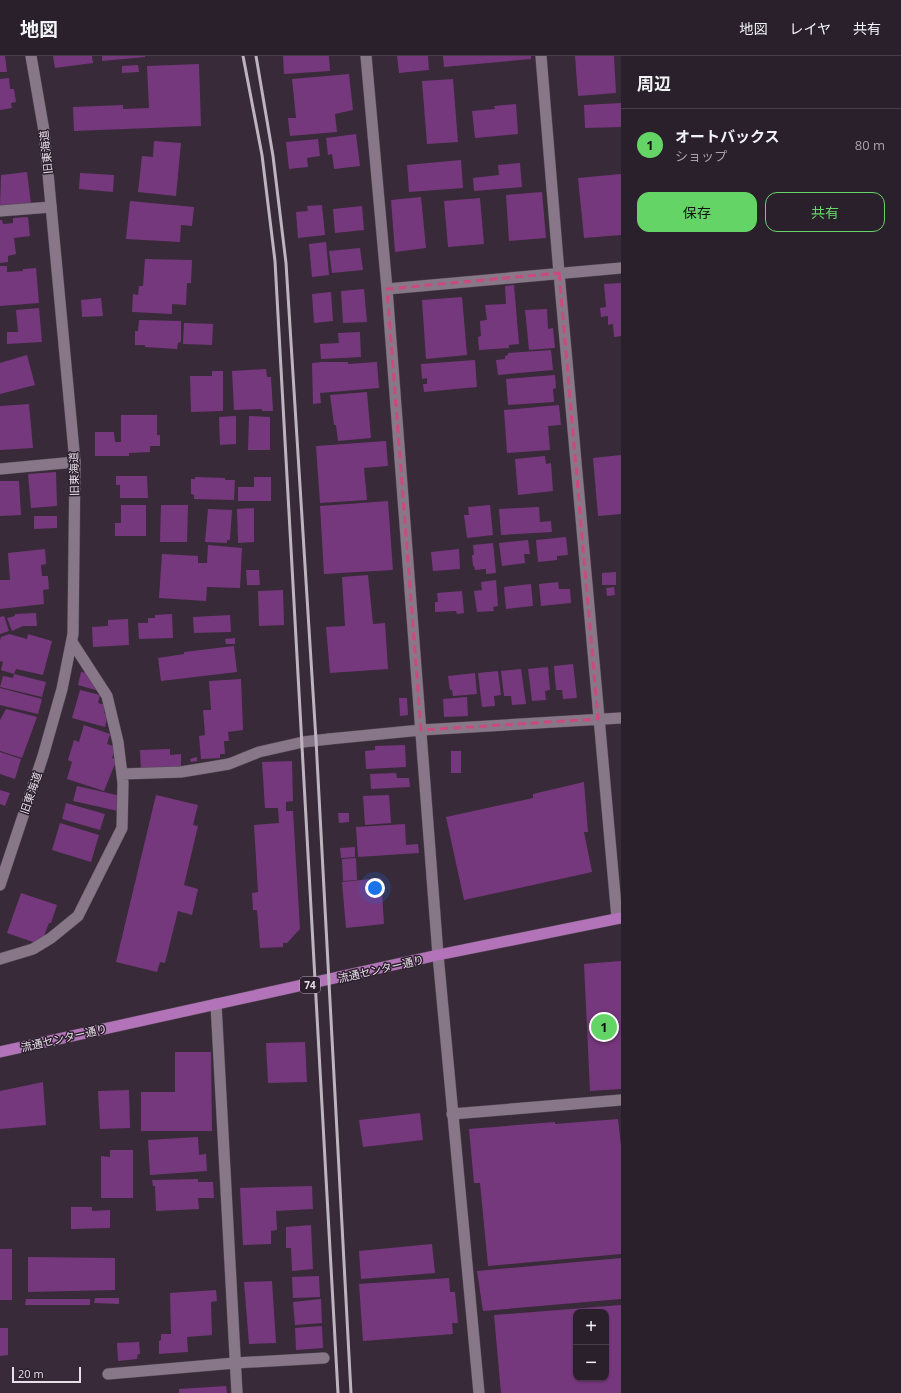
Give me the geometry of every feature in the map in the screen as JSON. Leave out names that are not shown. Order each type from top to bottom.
[{"type":"main road","name":"流通センター通り","points":[[0,1052],[438,955],[619,918]]},
{"type":"street","name":"旧東海道","points":[[0,885],[44,756],[62,689],[73,634],[75,462],[44,131],[31,56]]},
{"type":"street","points":[[366,56],[387,289],[438,955],[479,1393]]},
{"type":"street","points":[[541,56],[598,720],[619,918]]},
{"type":"street","points":[[0,211],[51,207]]},
{"type":"street","points":[[387,289],[621,268]]},
{"type":"street","points":[[0,469],[75,462]]},
{"type":"street","points":[[0,959],[33,949],[51,938],[78,916],[122,828],[122,774],[118,742],[107,696],[72,642]]},
{"type":"street","points":[[122,774],[181,772],[228,764],[259,752],[303,742],[329,739],[421,730],[621,718]]},
{"type":"street","points":[[216,1004],[237,1393]]},
{"type":"street","points":[[452,1114],[621,1100]]},
{"type":"street","points":[[108,1374],[235,1363],[324,1358]]},
{"type":"highlighted area","points":[[559,273],[598,719],[421,730],[387,289]]},
{"type":"building","points":[[0,56],[5,56],[7,72],[0,72]]},
{"type":"building","points":[[53,56],[92,56],[93,63],[55,68]]},
{"type":"building","points":[[102,56],[145,56],[145,57],[102,61]]},
{"type":"building","points":[[283,56],[329,56],[330,71],[284,74]]},
{"type":"building","points":[[397,56],[428,56],[429,70],[399,73]]},
{"type":"building","points":[[443,56],[531,56],[531,59],[444,67]]},
{"type":"building","points":[[575,56],[614,56],[616,93],[578,96]]},
{"type":"building","points":[[199,64],[201,126],[74,131],[73,107],[123,105],[123,109],[149,108],[147,66]]},
{"type":"building","points":[[138,65],[139,72],[122,73],[122,66]]},
{"type":"building","points":[[349,74],[353,110],[335,114],[337,132],[290,136],[288,118],[296,118],[292,79]]},
{"type":"building","points":[[9,78],[10,89],[14,89],[16,102],[11,103],[12,108],[0,110],[0,79]]},
{"type":"building","points":[[453,79],[458,142],[427,144],[422,81]]},
{"type":"building","points":[[621,103],[621,127],[585,128],[584,105]]},
{"type":"building","points":[[516,104],[518,134],[475,138],[472,111],[495,109],[494,106]]},
{"type":"building","points":[[356,134],[360,166],[334,169],[332,154],[328,155],[326,138]]},
{"type":"building","points":[[318,139],[320,156],[307,158],[308,167],[289,169],[286,142]]},
{"type":"building","points":[[154,141],[181,143],[176,196],[138,192],[142,156],[153,157]]},
{"type":"building","points":[[461,160],[463,188],[409,192],[407,165]]},
{"type":"building","points":[[520,163],[522,187],[474,191],[473,178],[499,175],[498,165]]},
{"type":"building","points":[[27,172],[31,204],[0,207],[1,175]]},
{"type":"building","points":[[80,173],[114,175],[113,192],[79,189]]},
{"type":"building","points":[[621,174],[621,235],[584,238],[578,178]]},
{"type":"building","points":[[542,192],[546,238],[509,241],[506,195]]},
{"type":"building","points":[[421,197],[426,248],[395,252],[391,200]]},
{"type":"building","points":[[480,198],[484,244],[448,247],[444,201]]},
{"type":"building","points":[[130,201],[194,207],[192,226],[181,225],[180,242],[126,239]]},
{"type":"building","points":[[322,205],[325,235],[298,238],[296,212],[308,211],[307,206]]},
{"type":"building","points":[[362,206],[364,230],[335,233],[333,209]]},
{"type":"building","points":[[28,217],[30,236],[14,238],[16,254],[8,256],[8,262],[0,263],[0,220],[2,220],[3,224],[13,223],[13,218]]},
{"type":"building","points":[[326,242],[329,275],[312,277],[309,244]]},
{"type":"building","points":[[360,248],[363,270],[332,273],[329,251]]},
{"type":"building","points":[[145,259],[192,260],[191,283],[187,283],[186,305],[172,304],[172,314],[132,312],[133,294],[138,295],[139,286],[143,286]]},
{"type":"building","points":[[0,266],[7,266],[7,272],[36,268],[39,303],[0,306]]},
{"type":"building","points":[[621,283],[621,336],[614,337],[613,324],[608,325],[608,316],[601,317],[600,308],[606,307],[604,284]]},
{"type":"building","points":[[514,285],[519,344],[509,345],[509,348],[479,350],[478,337],[481,336],[480,321],[487,320],[485,305],[506,304],[505,286]]},
{"type":"building","points":[[364,289],[367,322],[343,323],[341,291]]},
{"type":"building","points":[[331,292],[333,321],[314,323],[312,294]]},
{"type":"building","points":[[462,297],[467,355],[426,359],[422,300]]},
{"type":"building","points":[[101,298],[103,316],[82,317],[81,300]]},
{"type":"building","points":[[39,308],[42,342],[7,344],[7,332],[18,332],[16,310]]},
{"type":"building","points":[[547,309],[548,329],[553,328],[555,348],[529,350],[525,310]]},
{"type":"building","points":[[139,320],[181,321],[181,342],[178,343],[177,349],[135,345],[135,331],[138,331]]},
{"type":"building","points":[[184,323],[213,324],[212,345],[183,344]]},
{"type":"building","points":[[360,332],[361,357],[321,359],[320,344],[339,343],[338,333]]},
{"type":"building","points":[[551,350],[553,370],[498,375],[496,360],[505,359],[505,356],[508,355],[508,353]]},
{"type":"building","points":[[27,355],[35,385],[0,394],[0,363]]},
{"type":"building","points":[[475,360],[477,387],[424,392],[423,384],[427,384],[427,378],[422,379],[421,364]]},
{"type":"building","points":[[348,362],[348,364],[377,362],[379,388],[320,393],[321,403],[313,404],[312,363]]},
{"type":"building","points":[[266,369],[267,377],[271,377],[273,411],[262,411],[262,409],[234,410],[232,371]]},
{"type":"building","points":[[212,371],[223,371],[223,411],[191,412],[190,376],[212,376]]},
{"type":"building","points":[[555,375],[556,388],[553,389],[554,402],[508,405],[506,379]]},
{"type":"building","points":[[367,392],[371,438],[338,441],[330,395]]},
{"type":"building","points":[[29,404],[33,448],[0,450],[0,406]]},
{"type":"building","points":[[559,405],[561,425],[548,426],[550,450],[507,453],[504,410]]},
{"type":"building","points":[[121,415],[157,415],[157,435],[160,435],[160,446],[150,446],[150,452],[129,453],[129,456],[95,456],[95,432],[114,432],[115,442],[121,442]]},
{"type":"building","points":[[236,416],[236,444],[220,445],[219,417]]},
{"type":"building","points":[[249,416],[270,417],[270,450],[248,450]]},
{"type":"building","points":[[386,441],[388,466],[364,468],[367,500],[320,503],[316,446]]},
{"type":"building","points":[[621,455],[621,514],[598,516],[593,458]]},
{"type":"building","points":[[545,456],[546,464],[551,463],[553,491],[518,495],[515,459]]},
{"type":"building","points":[[56,472],[57,506],[31,508],[28,474]]},
{"type":"building","points":[[116,476],[147,476],[148,498],[120,498],[120,485],[116,485]]},
{"type":"building","points":[[195,477],[225,478],[225,480],[235,480],[234,500],[194,499],[194,495],[191,494],[191,479],[195,479]]},
{"type":"building","points":[[254,477],[271,477],[271,501],[238,501],[238,487],[254,487]]},
{"type":"building","points":[[0,481],[19,481],[21,515],[0,516]]},
{"type":"building","points":[[388,501],[393,570],[324,574],[320,506]]},
{"type":"building","points":[[121,505],[146,505],[146,536],[115,536],[115,523],[121,523]]},
{"type":"building","points":[[161,505],[188,505],[187,542],[160,542]]},
{"type":"building","points":[[490,505],[493,535],[467,538],[464,515],[469,515],[468,507]]},
{"type":"building","points":[[539,507],[540,522],[551,521],[552,532],[501,535],[499,509]]},
{"type":"building","points":[[254,508],[254,542],[238,543],[237,509]]},
{"type":"building","points":[[208,509],[232,510],[230,540],[227,540],[227,543],[205,542]]},
{"type":"building","points":[[34,516],[57,516],[57,528],[34,529]]},
{"type":"building","points":[[566,537],[568,555],[557,556],[557,560],[538,562],[536,540]]},
{"type":"building","points":[[528,540],[530,554],[524,554],[525,563],[502,566],[499,543]]},
{"type":"building","points":[[493,543],[496,573],[486,574],[486,569],[475,570],[472,555],[474,555],[473,545]]},
{"type":"building","points":[[208,545],[242,548],[240,588],[207,587],[206,601],[159,598],[162,554],[198,556],[198,563],[207,563]]},
{"type":"building","points":[[45,549],[46,564],[41,565],[42,576],[48,576],[49,589],[43,590],[44,604],[0,609],[0,580],[10,580],[8,553]]},
{"type":"building","points":[[459,549],[460,569],[433,571],[431,552]]},
{"type":"building","points":[[246,570],[259,570],[260,585],[247,585]]},
{"type":"building","points":[[616,572],[616,585],[602,585],[602,573]]},
{"type":"building","points":[[368,575],[373,624],[385,623],[388,669],[330,673],[326,627],[345,626],[342,577]]},
{"type":"building","points":[[496,580],[498,606],[493,607],[494,611],[477,612],[474,591],[482,590],[481,582]]},
{"type":"building","points":[[558,582],[559,589],[570,589],[571,603],[541,606],[539,584]]},
{"type":"building","points":[[531,584],[533,606],[506,609],[504,587]]},
{"type":"building","points":[[614,587],[615,595],[607,596],[606,588]]},
{"type":"building","points":[[283,590],[284,625],[259,626],[258,591]]},
{"type":"building","points":[[462,591],[464,613],[457,614],[456,611],[435,612],[435,602],[438,602],[437,593]]},
{"type":"building","points":[[36,613],[37,626],[23,626],[12,631],[7,618],[15,616],[15,614]]},
{"type":"building","points":[[172,614],[173,638],[139,639],[138,623],[148,623],[148,618],[155,618],[155,615]]},
{"type":"building","points":[[230,615],[231,632],[194,633],[193,617]]},
{"type":"building","points":[[4,616],[9,631],[0,634],[0,617]]},
{"type":"building","points":[[128,619],[129,645],[93,647],[92,627],[108,626],[108,620]]},
{"type":"building","points":[[9,634],[27,639],[28,634],[52,641],[43,675],[16,669],[14,674],[1,670],[3,662],[0,661],[0,641],[1,637]]},
{"type":"building","points":[[235,638],[235,644],[226,644],[225,639]]},
{"type":"building","points":[[234,646],[237,672],[161,681],[158,658],[184,654],[184,652]]},
{"type":"building","points":[[573,664],[577,698],[563,699],[562,690],[556,690],[554,666]]},
{"type":"building","points":[[548,667],[550,690],[545,691],[546,700],[532,701],[528,669]]},
{"type":"building","points":[[521,669],[526,704],[512,705],[511,696],[504,696],[501,671]]},
{"type":"building","points":[[498,671],[501,695],[494,696],[495,706],[482,707],[478,673]]},
{"type":"building","points":[[81,672],[89,673],[99,691],[78,685]]},
{"type":"building","points":[[475,673],[477,694],[453,696],[452,690],[450,690],[448,676]]},
{"type":"building","points":[[14,674],[46,682],[42,697],[0,687],[3,676],[13,678]]},
{"type":"building","points":[[241,679],[243,730],[228,732],[229,741],[224,741],[225,754],[220,754],[220,758],[201,759],[199,736],[205,735],[203,710],[211,710],[209,681]]},
{"type":"building","points":[[0,688],[42,699],[38,714],[0,705]]},
{"type":"building","points":[[80,690],[100,695],[98,703],[106,705],[104,713],[108,714],[105,727],[72,718]]},
{"type":"building","points":[[467,697],[468,716],[444,717],[443,699]]},
{"type":"building","points":[[399,698],[407,698],[408,715],[400,716]]},
{"type":"building","points":[[6,709],[37,717],[22,758],[0,751],[0,720]]},
{"type":"building","points":[[84,725],[110,734],[107,744],[116,747],[112,758],[117,759],[104,791],[67,779],[72,762],[68,760],[74,740],[79,742]]},
{"type":"building","points":[[405,745],[406,767],[366,769],[365,751],[375,750],[375,746]]},
{"type":"building","points":[[170,749],[170,755],[181,754],[181,771],[141,772],[140,750]]},
{"type":"building","points":[[451,751],[461,751],[461,773],[451,773]]},
{"type":"building","points":[[0,752],[21,759],[15,779],[0,774]]},
{"type":"building","points":[[197,757],[197,761],[191,762],[190,759]]},
{"type":"building","points":[[292,761],[293,801],[286,802],[286,811],[293,811],[300,929],[287,943],[283,943],[283,947],[260,948],[257,910],[253,910],[252,893],[258,892],[254,825],[279,823],[278,808],[265,808],[262,762]]},
{"type":"building","points":[[396,773],[397,778],[409,778],[410,787],[371,789],[370,774]]},
{"type":"building","points":[[584,782],[588,832],[584,832],[592,872],[464,900],[446,817],[533,798],[533,794]]},
{"type":"building","points":[[77,786],[121,796],[118,811],[73,801]]},
{"type":"building","points":[[0,790],[10,793],[5,806],[0,804]]},
{"type":"building","points":[[156,795],[198,805],[193,825],[198,826],[184,885],[198,889],[192,915],[178,911],[165,963],[160,962],[157,972],[116,962]]},
{"type":"building","points":[[389,795],[391,823],[365,825],[363,796]]},
{"type":"building","points":[[66,803],[105,814],[100,830],[62,819]]},
{"type":"building","points":[[338,813],[349,813],[349,822],[339,823]]},
{"type":"building","points":[[60,823],[99,835],[91,862],[52,850]]},
{"type":"building","points":[[405,824],[406,845],[418,844],[419,853],[358,857],[356,827]]},
{"type":"building","points":[[355,847],[355,857],[341,858],[340,848]]},
{"type":"building","points":[[356,858],[357,880],[343,881],[342,859]]},
{"type":"building","points":[[381,878],[384,924],[346,928],[342,882]]},
{"type":"building","points":[[21,893],[57,905],[51,923],[49,923],[42,941],[38,939],[36,943],[7,933]]},
{"type":"building","points":[[621,961],[621,1089],[590,1091],[584,964]]},
{"type":"building","points":[[305,1042],[307,1082],[268,1083],[266,1043]]},
{"type":"building","points":[[175,1052],[211,1052],[212,1131],[141,1131],[141,1092],[175,1092]]},
{"type":"building","points":[[43,1082],[46,1125],[0,1129],[0,1091]]},
{"type":"building","points":[[129,1090],[130,1128],[100,1129],[98,1091]]},
{"type":"building","points":[[420,1113],[423,1140],[363,1147],[359,1120]]},
{"type":"building","points":[[618,1119],[621,1146],[621,1254],[488,1266],[480,1183],[474,1183],[469,1129],[555,1122],[555,1124]]},
{"type":"building","points":[[198,1137],[199,1155],[206,1154],[207,1171],[150,1175],[148,1140]]},
{"type":"building","points":[[110,1150],[133,1150],[133,1198],[101,1198],[101,1156],[110,1157]]},
{"type":"building","points":[[198,1179],[198,1182],[213,1182],[214,1198],[198,1198],[199,1209],[156,1211],[155,1186],[153,1186],[152,1180]]},
{"type":"building","points":[[312,1186],[313,1209],[276,1211],[277,1230],[271,1231],[271,1244],[243,1245],[240,1188]]},
{"type":"building","points":[[71,1207],[92,1207],[92,1211],[110,1210],[110,1228],[71,1229]]},
{"type":"building","points":[[311,1225],[313,1269],[292,1271],[291,1248],[286,1248],[286,1227]]},
{"type":"building","points":[[432,1244],[435,1273],[361,1279],[359,1251]]},
{"type":"building","points":[[0,1249],[12,1249],[12,1300],[0,1300]]},
{"type":"building","points":[[28,1257],[115,1258],[115,1290],[28,1292]]},
{"type":"building","points":[[621,1258],[621,1299],[483,1311],[477,1271]]},
{"type":"building","points":[[319,1276],[320,1297],[293,1298],[292,1277]]},
{"type":"building","points":[[449,1278],[450,1292],[455,1292],[458,1323],[452,1323],[453,1334],[363,1341],[359,1284]]},
{"type":"building","points":[[272,1281],[276,1343],[249,1344],[244,1282]]},
{"type":"building","points":[[216,1290],[217,1301],[211,1302],[212,1335],[187,1337],[188,1352],[159,1354],[159,1341],[161,1340],[161,1334],[171,1334],[170,1293]]},
{"type":"building","points":[[95,1298],[119,1298],[119,1304],[94,1303]]},
{"type":"building","points":[[26,1299],[90,1299],[90,1305],[25,1305]]},
{"type":"building","points":[[321,1299],[322,1323],[295,1325],[293,1302]]},
{"type":"building","points":[[621,1305],[621,1393],[501,1393],[494,1315]]},
{"type":"building","points":[[322,1326],[323,1348],[296,1350],[295,1328]]},
{"type":"building","points":[[0,1328],[8,1328],[8,1355],[0,1356]]},
{"type":"building","points":[[139,1342],[140,1354],[138,1354],[137,1359],[118,1361],[117,1343]]},
{"type":"building","points":[[226,1386],[227,1393],[179,1393],[179,1389]]},
{"type":"railway","points":[[243,56],[262,155],[275,261],[338,1393]]},
{"type":"railway","points":[[256,56],[273,156],[286,263],[316,740],[351,1393]]},
{"type":"place","name":"オートバックス","points":[[604,1027]]}]
